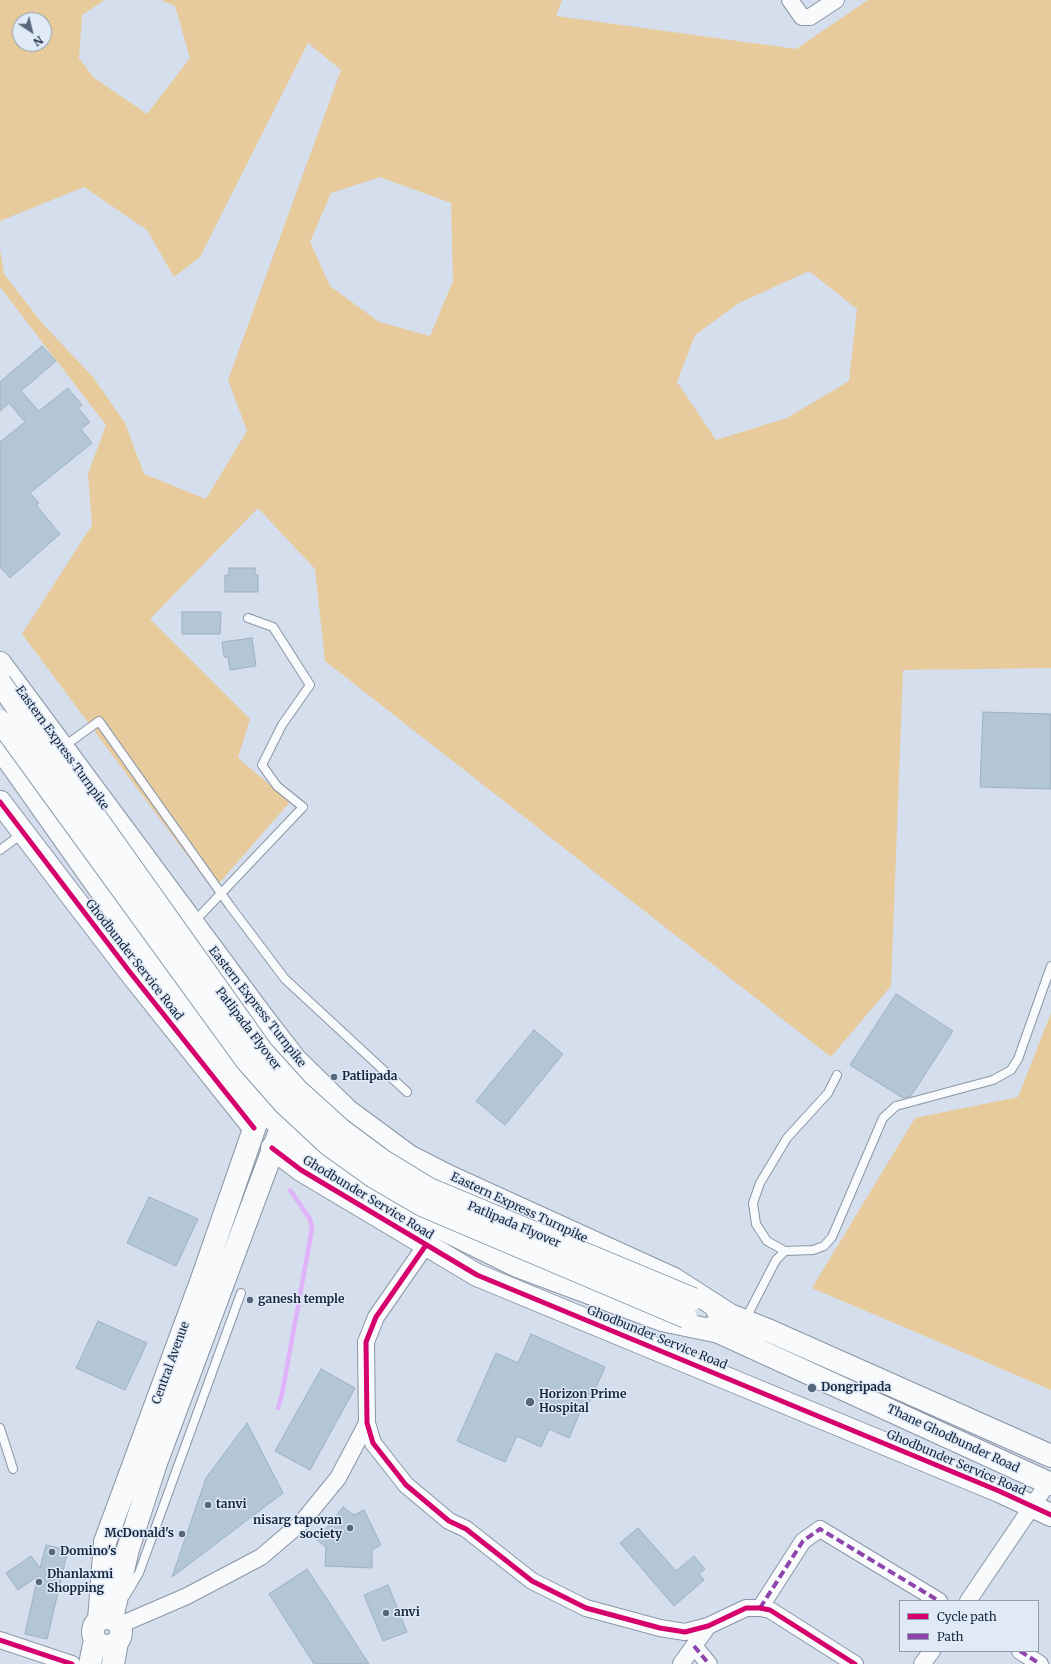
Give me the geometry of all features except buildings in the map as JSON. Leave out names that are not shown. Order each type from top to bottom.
[{"type":"main road","name":"Eastern Express Turnpike","points":[[0,663],[295,1059],[348,1111],[409,1156],[448,1176],[674,1279],[733,1323]]},
{"type":"main road","name":"Patlipada Flyover","points":[[0,683],[261,1050],[298,1091],[340,1129],[384,1161],[429,1189],[689,1308]]},
{"type":"main road","name":"Patlipada Flyover","points":[[0,721],[247,1061],[285,1104],[328,1144],[374,1177],[422,1205],[689,1308],[733,1323]]},
{"type":"main road","points":[[0,748],[154,966],[257,1119],[281,1127],[318,1158],[365,1187],[430,1223],[517,1266],[662,1320],[733,1323]]},
{"type":"main road","name":"Ghodbunder Service Road","points":[[0,802],[130,971],[257,1119]]},
{"type":"main road","name":"Central Avenue","points":[[113,1664],[109,1629],[105,1542],[202,1279],[257,1119],[295,1059]]},
{"type":"main road","name":"Central Avenue","points":[[90,1664],[109,1629],[128,1548],[156,1463],[272,1148],[281,1127],[310,1075]]},
{"type":"main road","name":"Ghodbunder Service Road","points":[[272,1148],[301,1170],[477,1275],[999,1490],[1042,1511]]},
{"type":"main road","name":"Thane Ghodbunder Road","points":[[733,1323],[1051,1456]]},
{"type":"main road","name":"Thane Ghodbunder Road","points":[[733,1323],[1049,1484]]},
{"type":"street","points":[[790,0],[802,17],[810,17],[836,0]]},
{"type":"street","points":[[426,1245],[376,1317],[366,1342],[367,1423],[373,1443],[406,1485],[449,1521],[466,1529],[532,1581],[586,1608],[660,1628],[685,1632],[708,1626],[746,1608],[770,1610],[855,1664]]},
{"type":"street","points":[[109,1629],[187,1596],[261,1556],[302,1522],[338,1478],[367,1423]]},
{"type":"street","points":[[969,1600],[1042,1511],[1049,1484]]},
{"type":"street","points":[[760,1608],[803,1541],[820,1529],[937,1600]]},
{"type":"street","points":[[681,1664],[708,1626]]},
{"type":"street","points":[[0,1640],[72,1664]]},
{"type":"street","points":[[694,1646],[709,1664]]},
{"type":"street","points":[[922,1664],[931,1652]]},
{"type":"street","points":[[1022,1652],[1040,1664]]},
{"type":"lane","points":[[193,924],[303,807],[277,786],[262,765],[282,725],[310,685],[273,627],[248,618]]},
{"type":"lane","points":[[62,748],[99,721],[221,894],[285,979],[407,1092]]},
{"type":"lane","points":[[0,850],[23,832]]},
{"type":"lane","points":[[837,1075],[828,1093],[787,1138],[760,1183],[753,1203],[756,1224],[767,1241],[785,1251],[813,1250],[824,1246],[832,1237],[883,1118],[896,1106],[993,1080],[1011,1070],[1018,1059],[1051,966]]},
{"type":"lane","points":[[733,1323],[776,1260],[785,1251]]},
{"type":"lane","points":[[109,1629],[139,1573],[241,1293]]},
{"type":"lane","points":[[0,1428],[13,1469]]},
{"type":"shaded area","points":[[0,0],[105,0],[82,15],[79,58],[93,77],[147,114],[190,58],[175,6],[161,0],[562,0],[556,16],[796,49],[868,0],[1051,0],[1051,668],[903,670],[891,986],[831,1057],[325,661],[315,569],[258,508],[150,619],[250,719],[238,758],[290,802],[213,890],[22,634],[92,525],[88,474],[106,425],[0,287],[0,249],[4,274],[42,323],[93,377],[125,423],[144,474],[206,499],[247,431],[228,380],[341,70],[308,43],[200,257],[174,277],[147,230],[84,187],[0,221]],"holes":[[[380,177],[451,203],[453,281],[430,336],[379,322],[330,286],[310,242],[331,193]],[[809,271],[857,309],[849,381],[787,418],[716,440],[677,382],[695,335],[739,303]]]},
{"type":"shaded area","points":[[1051,1013],[1051,1390],[812,1288],[915,1118],[1018,1097]]},
{"type":"waterway","points":[[278,1408],[282,1394],[312,1229],[310,1219],[290,1190]]},
{"type":"marked path","points":[[760,1608],[803,1541],[820,1529],[937,1600]]},
{"type":"marked path","points":[[694,1646],[709,1664]]},
{"type":"marked path","points":[[1022,1652],[1040,1664]]},
{"type":"cycle path","points":[[0,802],[129,971],[254,1128]]},
{"type":"cycle path","points":[[272,1148],[301,1170],[477,1275],[999,1491],[1051,1515]]},
{"type":"cycle path","points":[[426,1245],[376,1317],[366,1342],[367,1423],[373,1443],[406,1485],[449,1521],[466,1529],[532,1581],[586,1608],[660,1628],[685,1632],[708,1626],[746,1608],[770,1610],[855,1664]]},
{"type":"cycle path","points":[[0,1640],[72,1664]]},
{"type":"place","name":"Patlipada","points":[[334,1077]]},
{"type":"place","name":"ganesh temple","points":[[250,1300]]},
{"type":"place","name":"Dongripada","points":[[812,1388]]},
{"type":"place","name":"Horizon Prime Hospital","points":[[530,1402]]},
{"type":"place","name":"tanvi","points":[[208,1505]]},
{"type":"place","name":"nisarg tapovan society","points":[[350,1528]]},
{"type":"place","name":"McDonald's","points":[[182,1534]]},
{"type":"place","name":"Domino's","points":[[52,1552]]},
{"type":"place","name":"Dhanlaxmi Shopping","points":[[39,1582]]},
{"type":"place","name":"anvi","points":[[386,1613]]}]
